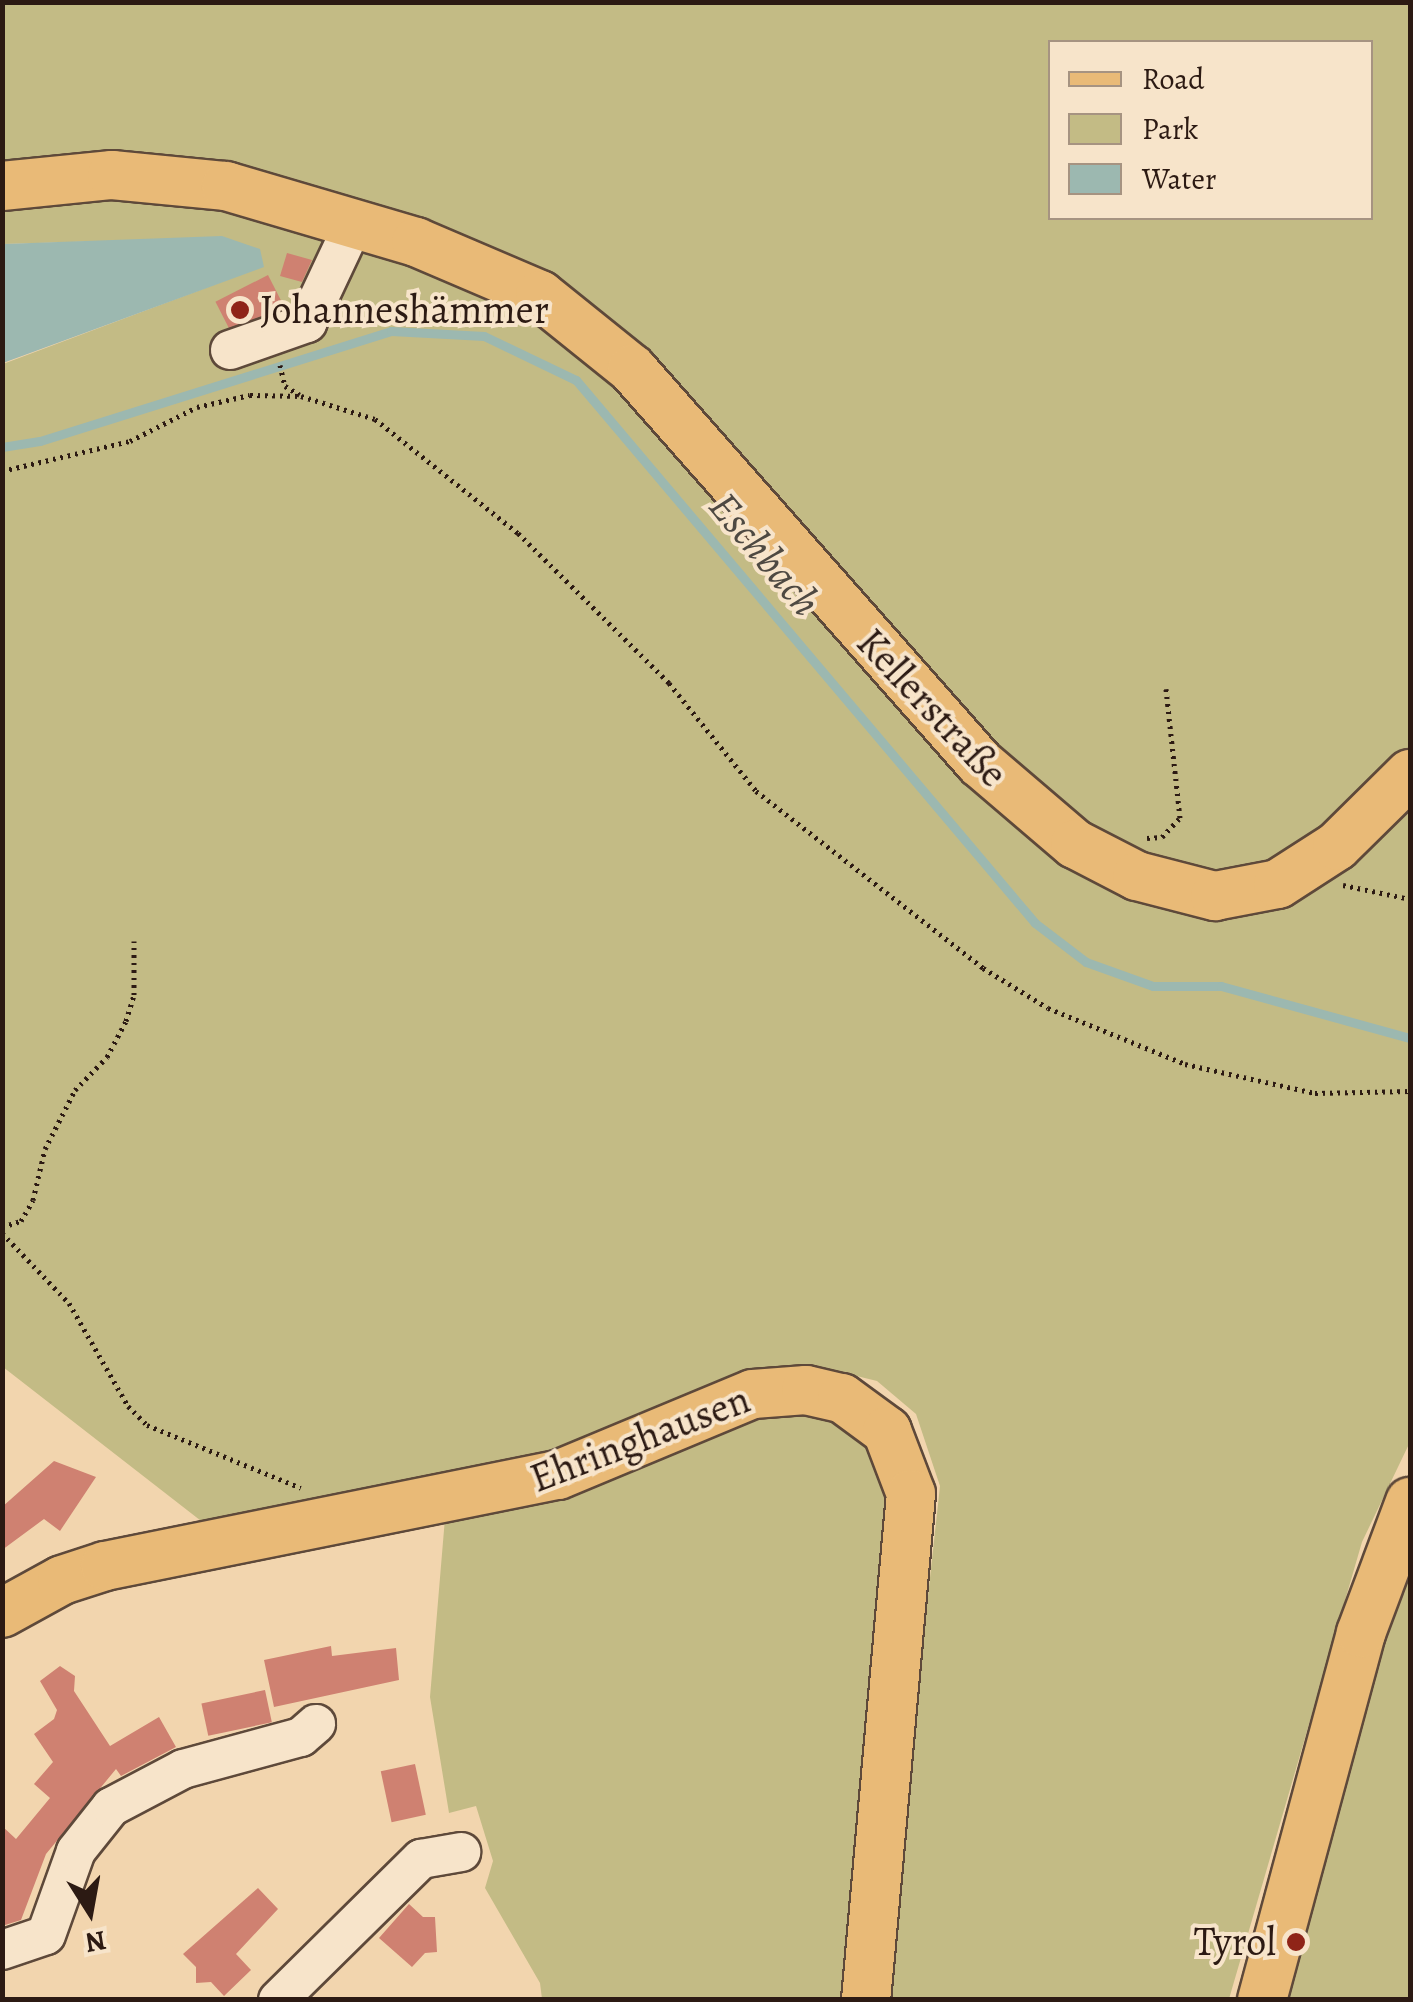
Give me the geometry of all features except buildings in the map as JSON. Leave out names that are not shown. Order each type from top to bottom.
[{"type":"main road","name":"Kellerstraße","points":[[2,186],[112,175],[181,178],[356,222],[528,288],[606,344],[921,702],[1022,802],[1095,855],[1200,894],[1261,889],[1337,846],[1410,774]]},
{"type":"main road","name":"Ehringhausen","points":[[2,1613],[48,1586],[106,1566],[335,1522],[583,1467],[752,1394],[827,1393],[874,1417],[904,1464],[912,1510],[866,2000]]},
{"type":"main road","points":[[1262,2000],[1361,1634],[1410,1502]]},
{"type":"street","points":[[230,350],[307,324],[356,222]]},
{"type":"street","points":[[2,1950],[46,1935],[65,1874],[111,1807],[182,1769],[301,1736],[316,1724]]},
{"type":"street","points":[[278,2000],[421,1859],[461,1852]]},
{"type":"path","points":[[276,337],[285,386],[301,396],[374,420],[518,533],[669,683],[756,792],[983,968],[1048,1008],[1186,1064],[1301,1091],[1410,1091]]},
{"type":"path","points":[[2,472],[130,442],[197,407],[230,398],[301,396]]},
{"type":"path","points":[[1138,838],[1162,837],[1180,818],[1166,690]]},
{"type":"path","points":[[1335,883],[1410,899]]},
{"type":"path","points":[[134,941],[134,995],[126,1021],[107,1057],[75,1090],[46,1149],[27,1210],[2,1230],[69,1303],[128,1406],[146,1425],[221,1460],[291,1479],[335,1522]]},
{"type":"green space","points":[[3,3],[1410,3],[1410,755],[1379,789],[1244,881],[1125,856],[1016,778],[664,386],[411,227],[3,173]]},
{"type":"green space","points":[[165,192],[495,288],[574,338],[860,655],[1201,909],[1410,792],[1410,1442],[1362,1542],[1229,1999],[884,1999],[940,1486],[916,1414],[877,1381],[820,1367],[773,1367],[719,1380],[615,1433],[520,1468],[205,1524],[3,1367],[3,364],[264,266],[107,241],[3,244],[2,201]]},
{"type":"green space","points":[[813,1412],[864,1442],[889,1506],[849,1999],[542,1999],[540,1983],[485,1888],[493,1861],[476,1806],[449,1813],[430,1697],[445,1518],[747,1414]]},
{"type":"green space","points":[[1410,1546],[1410,1999],[1277,2000]]},
{"type":"water","points":[[222,236],[260,249],[264,267],[3,363],[3,244]]},
{"type":"waterway","name":"Eschbach","points":[[2,447],[40,441],[391,331],[484,336],[576,380],[1035,923],[1086,962],[1153,986],[1221,986],[1410,1038]]},
{"type":"place","name":"Johanneshämmer","points":[[240,310]]},
{"type":"place","name":"Tyrol","points":[[1296,1942]]}]
